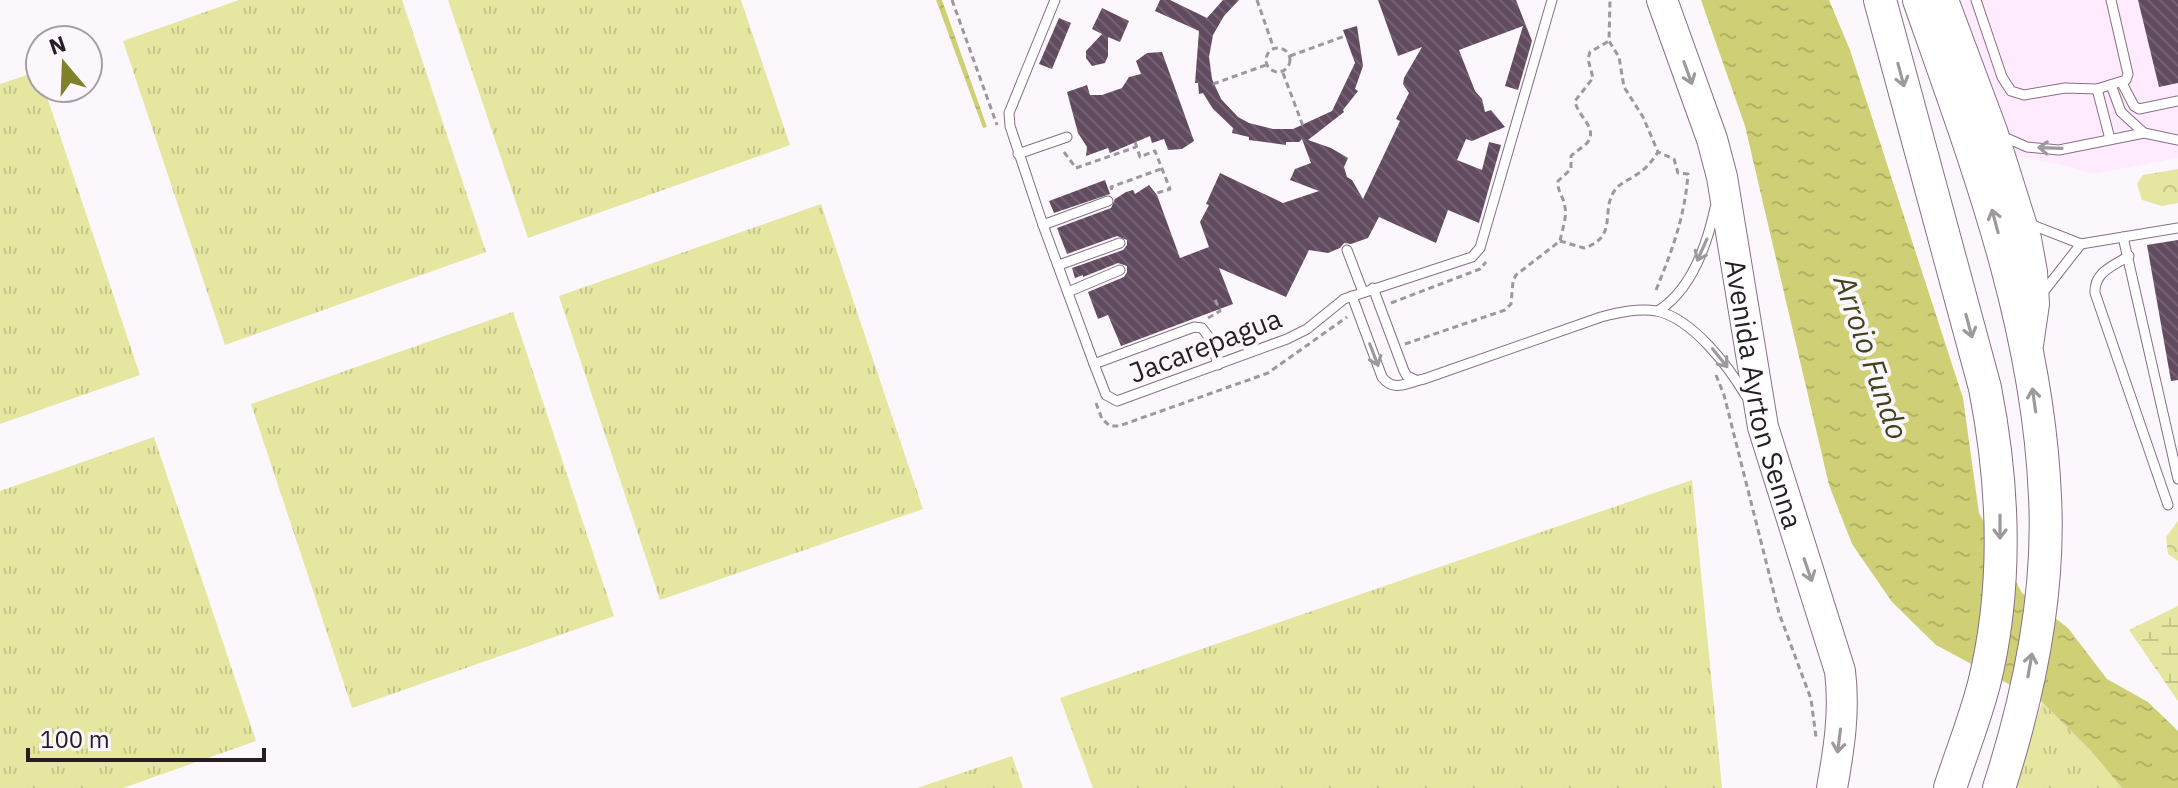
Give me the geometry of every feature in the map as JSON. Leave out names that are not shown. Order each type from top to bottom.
[{"type":"highway","name":"Avenida Ayrton Senna","points":[[1662,0],[1712,139],[1722,177],[1763,427],[1840,671],[1843,694],[1841,737],[1832,788]]},
{"type":"highway","points":[[1880,0],[1985,388],[1997,449],[2001,526],[1998,610],[1984,685],[1950,788]]},
{"type":"highway","points":[[1919,0],[1990,203],[2028,351],[2041,449],[2045,547],[2038,619],[2014,741],[1999,788]]},
{"type":"highway","points":[[1943,0],[1992,131],[2020,221],[2032,272],[2034,304],[2028,351]]},
{"type":"lane","points":[[1055,0],[1009,113],[1018,154],[1094,364],[1194,327],[1202,328],[1211,340],[1218,365]]},
{"type":"lane","name":"Jacarepagua","points":[[1094,364],[1106,395],[1117,401],[1125,400],[1307,329],[1325,312],[1352,296],[1472,257],[1480,248],[1552,0]]},
{"type":"lane","points":[[1976,0],[2002,77],[2011,91],[2024,95],[2065,88],[2097,89],[2122,83],[2128,74],[2111,0]]},
{"type":"lane","points":[[2122,83],[2139,109],[2178,101]]},
{"type":"lane","points":[[2111,85],[2121,112],[2144,133]]},
{"type":"lane","points":[[2097,89],[2110,139]]},
{"type":"lane","points":[[1992,131],[2027,147],[2059,150],[2144,133],[2178,140]]},
{"type":"lane","points":[[1018,154],[1063,138]]},
{"type":"lane","points":[[1658,311],[1677,295],[1698,260],[1711,229],[1722,177]]},
{"type":"lane","points":[[1043,225],[1108,201]]},
{"type":"lane","points":[[2020,221],[2081,244],[2178,228]]},
{"type":"lane","points":[[2123,237],[2175,445],[2178,476]]},
{"type":"lane","points":[[1059,265],[1120,243]]},
{"type":"lane","points":[[2034,304],[2081,244]]},
{"type":"lane","points":[[1347,250],[1363,292]]},
{"type":"lane","points":[[2129,256],[2102,272],[2097,278],[2095,293],[2168,505]]},
{"type":"lane","points":[[1068,292],[1120,270]]},
{"type":"lane","points":[[1373,288],[1405,374],[1416,380]]},
{"type":"lane","points":[[1352,296],[1382,377],[1394,387],[1601,317],[1628,311],[1658,311],[1711,346],[1736,379],[1763,427]]},
{"type":"path","points":[[1257,0],[1274,49]]},
{"type":"path","points":[[1610,0],[1609,41],[1619,57],[1624,87],[1643,117],[1658,152],[1674,159],[1678,173],[1688,174],[1686,203],[1676,241],[1656,290]]},
{"type":"path","points":[[1290,56],[1345,36]]},
{"type":"path","points":[[1394,348],[1505,310],[1511,304],[1516,275],[1560,241],[1566,211],[1558,191],[1558,181],[1571,169],[1571,156],[1589,141],[1591,133],[1575,101],[1593,78],[1588,59],[1590,52],[1609,41]]},
{"type":"path","points":[[1274,49],[1283,49],[1290,56],[1289,65],[1283,71],[1273,71],[1267,65],[1267,55],[1274,49]]},
{"type":"path","points":[[1213,84],[1267,65]]},
{"type":"path","points":[[1283,71],[1303,126]]},
{"type":"path","points":[[1063,138],[1065,155],[1076,168],[1135,144],[1140,157],[1155,151],[1170,189],[1154,194]]},
{"type":"path","points":[[1560,241],[1584,248],[1594,244],[1608,227],[1611,198],[1616,189],[1639,174],[1658,152]]},
{"type":"path","points":[[1108,201],[1115,199],[1111,187],[1161,169]]},
{"type":"path","points":[[1202,328],[1211,315],[1220,311],[1214,297]]},
{"type":"path","points":[[1094,399],[1102,419],[1110,426],[1119,426],[1268,373],[1320,338],[1333,325],[1358,314]]},
{"type":"shaded area","points":[[1951,0],[2178,0],[2178,158],[2093,174],[2008,155]]},
{"type":"green space","points":[[239,0],[402,0],[486,252],[225,345],[123,41]]},
{"type":"green space","points":[[448,0],[741,0],[790,145],[528,238]]},
{"type":"green space","points":[[24,76],[24,104],[49,104],[140,375],[0,424],[0,84]]},
{"type":"green space","points":[[2178,169],[2178,203],[2162,206],[2142,200],[2137,184],[2143,175]]},
{"type":"green space","points":[[821,204],[923,509],[660,600],[559,296]]},
{"type":"green space","points":[[513,312],[614,616],[352,708],[251,404]]},
{"type":"green space","points":[[154,437],[256,741],[123,788],[0,788],[0,491]]},
{"type":"green space","points":[[1692,480],[1722,788],[1093,788],[1060,698]]},
{"type":"green space","points":[[2178,521],[2178,561],[2168,554],[2166,537]]},
{"type":"green space","points":[[2178,606],[2178,701],[2129,630]]},
{"type":"green space","points":[[2042,702],[2091,751],[2122,788],[2015,788]]},
{"type":"green space","points":[[1012,756],[1023,788],[917,788]]},
{"type":"water","points":[[936,0],[942,0],[987,127],[983,128]]},
{"type":"water","name":"Arroio Fundo","points":[[1701,0],[1829,0],[1850,50],[1963,398],[1979,513],[2022,593],[2068,628],[2107,679],[2148,702],[2178,731],[2178,788],[2122,788],[2091,751],[2042,702],[1936,645],[1892,602],[1852,544],[1829,485],[1745,126]]},
{"type":"building","points":[[1160,0],[1170,0],[1207,18],[1223,0],[1239,0],[1224,16],[1213,35],[1209,57],[1212,79],[1221,99],[1238,117],[1273,129],[1293,129],[1332,111],[1355,63],[1343,30],[1357,26],[1363,66],[1355,89],[1358,91],[1344,112],[1308,140],[1348,158],[1344,167],[1347,177],[1363,199],[1400,121],[1396,119],[1409,93],[1403,84],[1404,78],[1422,47],[1398,56],[1378,0],[1516,0],[1532,41],[1518,90],[1505,86],[1523,26],[1459,50],[1485,112],[1491,110],[1505,127],[1472,141],[1466,139],[1457,160],[1482,170],[1489,142],[1501,145],[1479,223],[1448,210],[1436,243],[1379,217],[1368,238],[1351,244],[1344,243],[1328,253],[1309,250],[1286,297],[1219,268],[1233,304],[1121,346],[1108,315],[1098,319],[1088,292],[1124,277],[1127,266],[1118,263],[1075,278],[1072,268],[1123,250],[1127,240],[1117,236],[1067,254],[1057,228],[1111,208],[1115,199],[1126,192],[1133,190],[1135,194],[1149,185],[1157,195],[1180,258],[1209,247],[1200,222],[1220,173],[1283,203],[1319,191],[1290,180],[1295,169],[1311,163],[1302,139],[1286,142],[1286,145],[1249,140],[1249,137],[1232,133],[1233,128],[1213,109],[1203,93],[1199,94],[1198,83],[1195,83],[1199,31],[1155,11]]},
{"type":"building","points":[[2138,0],[2178,0],[2178,83],[2159,87]]},
{"type":"building","points":[[1102,8],[1129,21],[1120,42],[1108,37],[1105,63],[1092,66],[1086,58],[1086,51],[1102,34],[1092,29]]},
{"type":"building","points":[[1059,18],[1071,23],[1052,69],[1039,64]]},
{"type":"building","points":[[1162,52],[1194,141],[1182,149],[1168,150],[1164,139],[1152,143],[1150,136],[1110,153],[1108,148],[1086,156],[1087,147],[1078,133],[1067,92],[1087,85],[1090,95],[1102,95],[1122,88],[1129,77],[1141,74],[1136,61],[1147,53]]},
{"type":"building","points":[[1105,180],[1110,194],[1054,213],[1049,201]]},
{"type":"building","points":[[2178,240],[2178,380],[2171,381],[2147,245]]}]
